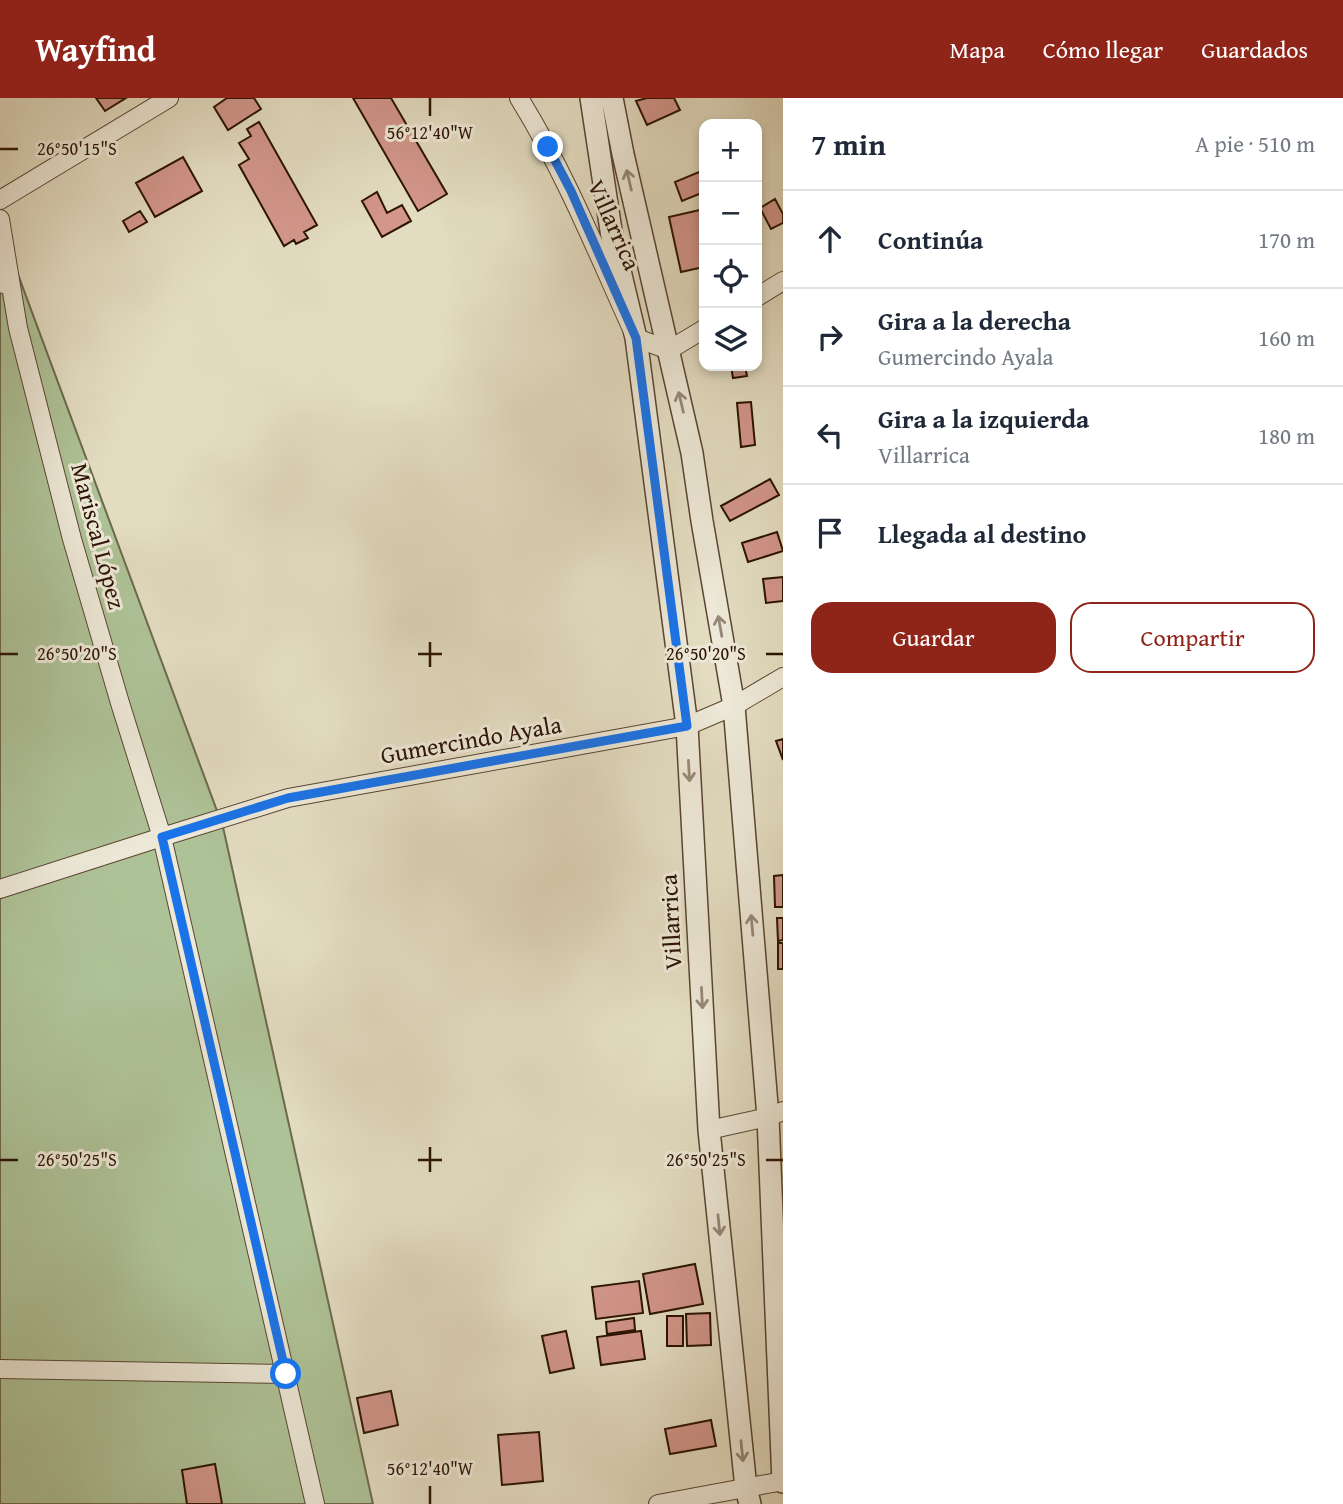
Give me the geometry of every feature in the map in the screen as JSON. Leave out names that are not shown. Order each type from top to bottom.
[{"type":"street","points":[[0,200],[169,98]]},
{"type":"street","name":"Villarrica","points":[[519,98],[571,191],[636,338]]},
{"type":"street","name":"Villarrica","points":[[591,98],[612,237],[636,338],[687,726],[709,1130],[748,1496]]},
{"type":"street","name":"Villarrica","points":[[612,98],[692,453],[734,706],[775,1114],[783,1482]]},
{"type":"street","name":"Mariscal López","points":[[0,219],[5,284],[72,539],[162,837],[315,1504]]},
{"type":"street","points":[[762,294],[783,281]]},
{"type":"street","points":[[636,338],[669,350],[699,332]]},
{"type":"street","name":"Gumercindo Ayala","points":[[0,889],[288,798],[687,726],[734,706],[783,677]]},
{"type":"street","points":[[709,1130],[775,1114]]},
{"type":"street","points":[[0,1368],[286,1374]]},
{"type":"street","points":[[658,1504],[748,1496],[783,1482]]},
{"type":"green space","points":[[0,226],[223,827],[373,1504],[0,1504]]},
{"type":"building","points":[[96,98],[126,98],[105,111]]},
{"type":"building","points":[[227,98],[254,98],[261,109],[228,130],[214,107]]},
{"type":"building","points":[[353,98],[391,98],[447,194],[418,211]]},
{"type":"building","points":[[647,98],[674,98],[680,110],[647,125],[636,101]]},
{"type":"building","points":[[259,122],[317,225],[304,232],[308,238],[296,244],[294,240],[284,246],[239,165],[249,159],[239,143],[251,136],[247,129]]},
{"type":"building","points":[[183,157],[202,191],[155,217],[136,183]]},
{"type":"building","points":[[699,172],[699,194],[682,201],[675,182]]},
{"type":"building","points":[[377,192],[387,213],[402,205],[411,221],[382,237],[362,201]]},
{"type":"building","points":[[775,199],[783,214],[783,223],[771,229],[762,207]]},
{"type":"building","points":[[699,210],[699,268],[681,272],[669,217]]},
{"type":"building","points":[[140,211],[147,222],[129,232],[123,221]]},
{"type":"building","points":[[732,371],[746,371],[747,376],[733,378]]},
{"type":"building","points":[[751,402],[755,445],[741,447],[737,403]]},
{"type":"building","points":[[770,479],[779,495],[730,521],[721,506]]},
{"type":"building","points":[[777,532],[783,551],[748,562],[742,543]]},
{"type":"building","points":[[783,577],[783,601],[766,603],[763,579]]},
{"type":"building","points":[[783,739],[783,760],[776,741]]},
{"type":"building","points":[[783,875],[783,907],[775,907],[774,876]]},
{"type":"building","points":[[777,918],[783,918],[783,940],[778,941]]},
{"type":"building","points":[[778,943],[783,943],[783,969],[778,969]]},
{"type":"building","points":[[695,1264],[703,1304],[650,1314],[643,1274]]},
{"type":"building","points":[[639,1281],[643,1313],[596,1319],[592,1287]]},
{"type":"building","points":[[710,1313],[711,1345],[687,1346],[686,1314]]},
{"type":"building","points":[[667,1316],[683,1316],[683,1346],[667,1346]]},
{"type":"building","points":[[634,1318],[635,1330],[607,1334],[606,1322]]},
{"type":"building","points":[[566,1331],[574,1368],[550,1373],[542,1336]]},
{"type":"building","points":[[641,1331],[645,1359],[601,1365],[597,1337]]},
{"type":"building","points":[[391,1391],[398,1425],[364,1433],[357,1398]]},
{"type":"building","points":[[711,1420],[716,1446],[670,1454],[665,1429]]},
{"type":"building","points":[[539,1432],[543,1481],[502,1485],[498,1435]]},
{"type":"building","points":[[215,1464],[222,1504],[187,1504],[182,1470]]},
{"type":"route","points":[[286,1374],[162,837],[288,798],[687,726],[636,338],[571,191],[548,147]]}]
